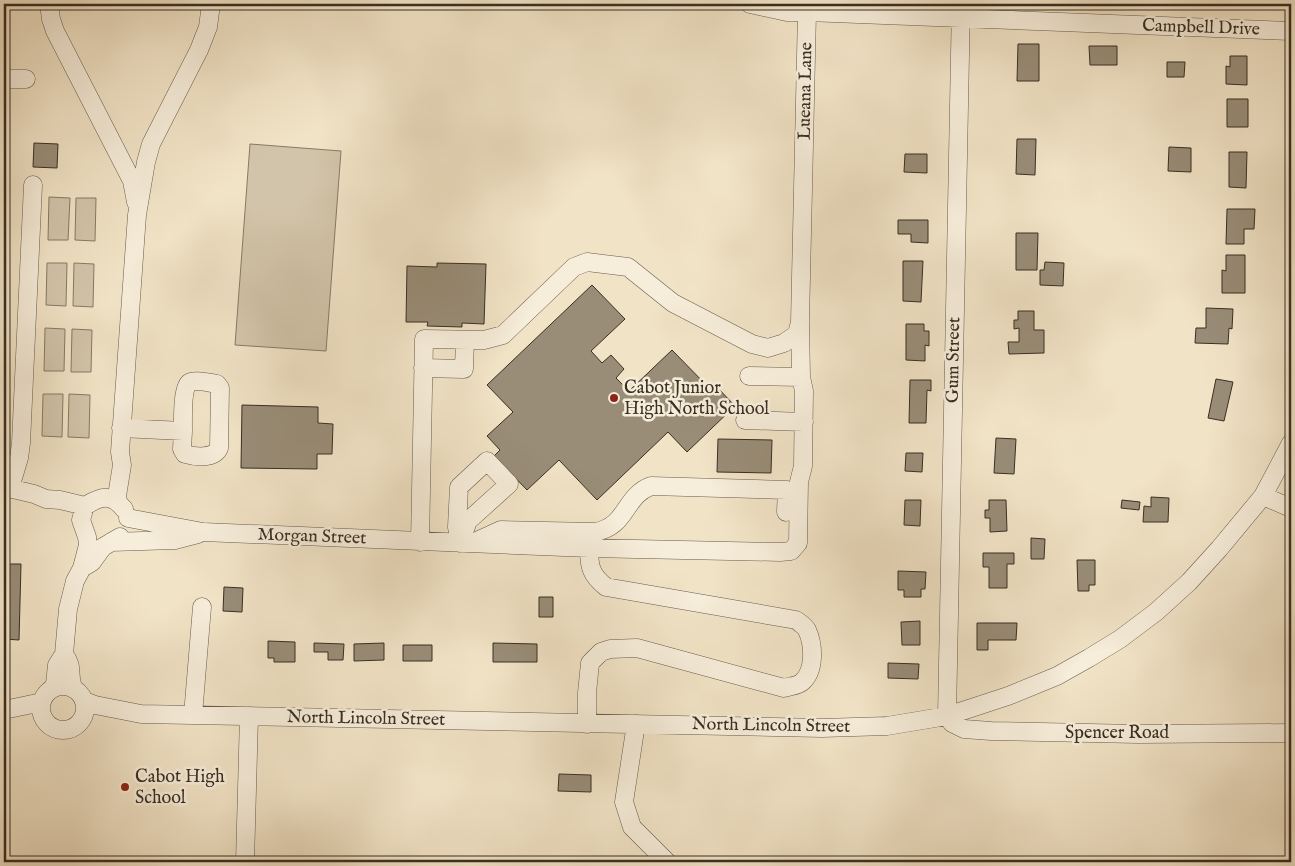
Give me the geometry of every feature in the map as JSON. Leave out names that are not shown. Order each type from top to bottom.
[{"type":"street","points":[[49,4],[55,31],[132,182],[137,215]]},
{"type":"street","points":[[118,502],[117,496],[122,465],[120,452],[121,428],[137,215],[151,144],[199,50],[208,27],[211,4]]},
{"type":"street","points":[[750,4],[787,12],[960,11]]},
{"type":"street","name":"Campbell Drive","points":[[960,11],[1291,31]]},
{"type":"street","name":"Gum Street","points":[[947,716],[960,11]]},
{"type":"street","name":"Lueana Lane","points":[[592,540],[780,552],[790,550],[798,543],[799,482],[803,466],[804,422],[800,322],[807,12]]},
{"type":"street","points":[[4,79],[26,79]]},
{"type":"street","points":[[34,185],[19,458],[7,488],[89,508],[107,498],[118,502],[128,518],[126,529],[121,536],[103,547],[92,562],[82,568]]},
{"type":"street","points":[[420,542],[424,339],[484,340],[503,335],[574,267],[587,262],[628,267],[673,303],[752,344],[768,348],[784,343],[797,334],[800,322]]},
{"type":"street","points":[[423,368],[464,369],[465,340]]},
{"type":"street","points":[[748,376],[801,376]]},
{"type":"street","points":[[745,420],[804,422]]},
{"type":"street","points":[[121,428],[183,431]]},
{"type":"street","name":"North Lincoln Street","points":[[81,701],[141,714],[588,724],[822,728],[887,726],[947,716],[1008,696],[1057,676],[1120,639],[1156,612],[1189,582],[1263,496],[1291,442]]},
{"type":"street","points":[[5,443],[10,446],[19,458]]},
{"type":"street","points":[[64,654],[71,662],[71,682],[81,701],[75,727],[62,730],[49,725],[44,720],[45,701],[55,684],[57,665],[64,654],[68,609],[75,580],[82,568],[88,545],[89,508],[105,490],[112,463],[120,452]]},
{"type":"street","points":[[588,724],[587,693],[590,663],[600,652],[610,649],[637,648],[784,688],[801,684],[808,676],[811,666],[812,642],[806,628],[796,620],[606,587],[596,579],[589,564],[592,540],[616,508],[639,484],[647,480],[799,482]]},
{"type":"street","points":[[466,543],[501,530],[592,540],[615,524],[637,494],[650,486],[787,490],[786,542],[780,546],[504,538],[496,544]]},
{"type":"street","points":[[1263,496],[1291,508]]},
{"type":"street","name":"Morgan Street","points":[[128,518],[204,532],[496,544],[592,540]]},
{"type":"street","name":"Morgan Street","points":[[87,538],[99,543],[175,540],[204,532]]},
{"type":"street","points":[[193,715],[202,607]]},
{"type":"street","points":[[5,710],[45,701],[63,686],[81,701]]},
{"type":"street","points":[[245,862],[249,716]]},
{"type":"street","name":"Spencer Road","points":[[947,716],[952,723],[964,729],[991,731],[1138,734],[1291,733]]},
{"type":"street","points":[[636,724],[624,802],[632,827],[668,862]]},
{"type":"shaded area","points":[[250,144],[341,151],[326,351],[235,345]]},
{"type":"shaded area","points":[[49,197],[70,198],[68,240],[48,240]]},
{"type":"shaded area","points":[[76,198],[96,198],[95,241],[75,240]]},
{"type":"shaded area","points":[[47,263],[67,263],[66,306],[46,305]]},
{"type":"shaded area","points":[[74,263],[94,264],[93,307],[73,306]]},
{"type":"shaded area","points":[[45,328],[65,329],[64,371],[44,371]]},
{"type":"shaded area","points":[[72,329],[92,330],[91,372],[71,372]]},
{"type":"shaded area","points":[[43,394],[63,394],[62,437],[42,436]]},
{"type":"shaded area","points":[[69,394],[90,395],[89,438],[68,437]]},
{"type":"building","points":[[1018,44],[1039,44],[1039,81],[1017,81]]},
{"type":"building","points":[[1089,46],[1117,46],[1117,65],[1090,65]]},
{"type":"building","points":[[1230,56],[1247,56],[1247,85],[1226,84],[1226,66],[1230,67]]},
{"type":"building","points":[[1167,62],[1185,62],[1184,77],[1167,77]]},
{"type":"building","points":[[1227,99],[1248,99],[1248,127],[1227,127]]},
{"type":"building","points":[[1017,139],[1036,139],[1035,175],[1016,174]]},
{"type":"building","points":[[34,143],[58,144],[57,168],[33,167]]},
{"type":"building","points":[[1169,147],[1191,148],[1191,172],[1168,171]]},
{"type":"building","points":[[1229,152],[1247,152],[1246,188],[1229,187]]},
{"type":"building","points":[[905,154],[927,154],[927,173],[904,172]]},
{"type":"building","points":[[1227,209],[1255,209],[1254,229],[1244,229],[1244,244],[1226,244]]},
{"type":"building","points":[[898,220],[928,220],[928,243],[911,242],[911,234],[898,234]]},
{"type":"building","points":[[1016,233],[1038,233],[1037,270],[1016,270]]},
{"type":"building","points":[[1226,255],[1245,255],[1245,293],[1222,293],[1222,270],[1226,271]]},
{"type":"building","points":[[903,261],[923,261],[921,302],[903,301]]},
{"type":"building","points":[[1045,262],[1064,263],[1063,286],[1040,285],[1040,270],[1044,270]]},
{"type":"building","points":[[437,263],[486,264],[484,324],[462,323],[462,327],[427,326],[428,322],[406,322],[407,266],[437,267]]},
{"type":"building","name":"Cabot Junior High North School","points":[[592,285],[625,319],[591,351],[602,363],[611,355],[624,369],[616,378],[629,391],[672,350],[711,390],[716,386],[735,406],[687,452],[668,432],[597,500],[559,460],[527,490],[494,456],[500,450],[487,436],[513,412],[487,385]]},
{"type":"building","points":[[1206,308],[1233,309],[1232,329],[1229,328],[1228,344],[1195,343],[1196,328],[1206,328]]},
{"type":"building","points":[[1018,311],[1034,311],[1034,330],[1044,330],[1044,353],[1009,354],[1008,342],[1019,342],[1019,328],[1014,329],[1014,320],[1018,320]]},
{"type":"building","points":[[906,324],[924,324],[924,331],[929,331],[929,346],[925,345],[925,361],[906,360]]},
{"type":"building","points":[[1216,379],[1233,382],[1224,421],[1208,418]]},
{"type":"building","points":[[910,380],[931,380],[931,391],[927,390],[926,423],[909,423]]},
{"type":"building","points":[[242,405],[318,407],[318,423],[333,424],[332,454],[317,454],[317,469],[241,468]]},
{"type":"building","points":[[996,438],[1016,439],[1014,474],[994,473]]},
{"type":"building","points":[[718,439],[772,440],[771,473],[717,472]]},
{"type":"building","points":[[906,453],[923,453],[922,472],[905,471]]},
{"type":"building","points":[[1151,497],[1169,498],[1168,522],[1143,522],[1144,506],[1151,507]]},
{"type":"building","points":[[905,500],[921,500],[920,526],[904,525]]},
{"type":"building","points":[[989,500],[1006,500],[1007,531],[990,532],[990,518],[985,518],[985,510],[989,510]]},
{"type":"building","points":[[1122,500],[1140,502],[1139,510],[1121,508]]},
{"type":"building","points":[[1031,538],[1045,539],[1044,559],[1031,559]]},
{"type":"building","points":[[983,553],[1014,553],[1014,564],[1007,564],[1007,588],[989,588],[989,567],[983,567]]},
{"type":"building","points":[[1077,560],[1095,560],[1095,585],[1089,585],[1089,591],[1078,591]]},
{"type":"building","points":[[4,564],[21,564],[19,640],[4,639]]},
{"type":"building","points":[[898,571],[926,572],[925,589],[921,589],[921,597],[904,597],[904,590],[898,590]]},
{"type":"building","points":[[224,587],[243,588],[242,612],[223,611]]},
{"type":"building","points":[[539,597],[553,597],[553,617],[539,617]]},
{"type":"building","points":[[920,621],[920,645],[902,645],[901,622]]},
{"type":"building","points":[[977,623],[1017,623],[1016,640],[988,640],[988,650],[977,650]]},
{"type":"building","points":[[268,641],[295,642],[295,662],[274,662],[274,658],[268,658]]},
{"type":"building","points":[[314,643],[344,644],[343,660],[328,660],[328,652],[314,652]]},
{"type":"building","points":[[384,643],[384,660],[354,661],[354,644]]},
{"type":"building","points":[[493,643],[537,644],[537,662],[493,662]]},
{"type":"building","points":[[403,645],[432,645],[432,661],[403,661]]},
{"type":"building","points":[[888,663],[919,664],[918,679],[888,678]]},
{"type":"building","points":[[559,774],[591,775],[591,792],[558,791]]},
{"type":"place","name":"Cabot Junior High North School","points":[[614,398]]},
{"type":"place","name":"Cabot High School","points":[[125,787]]}]
